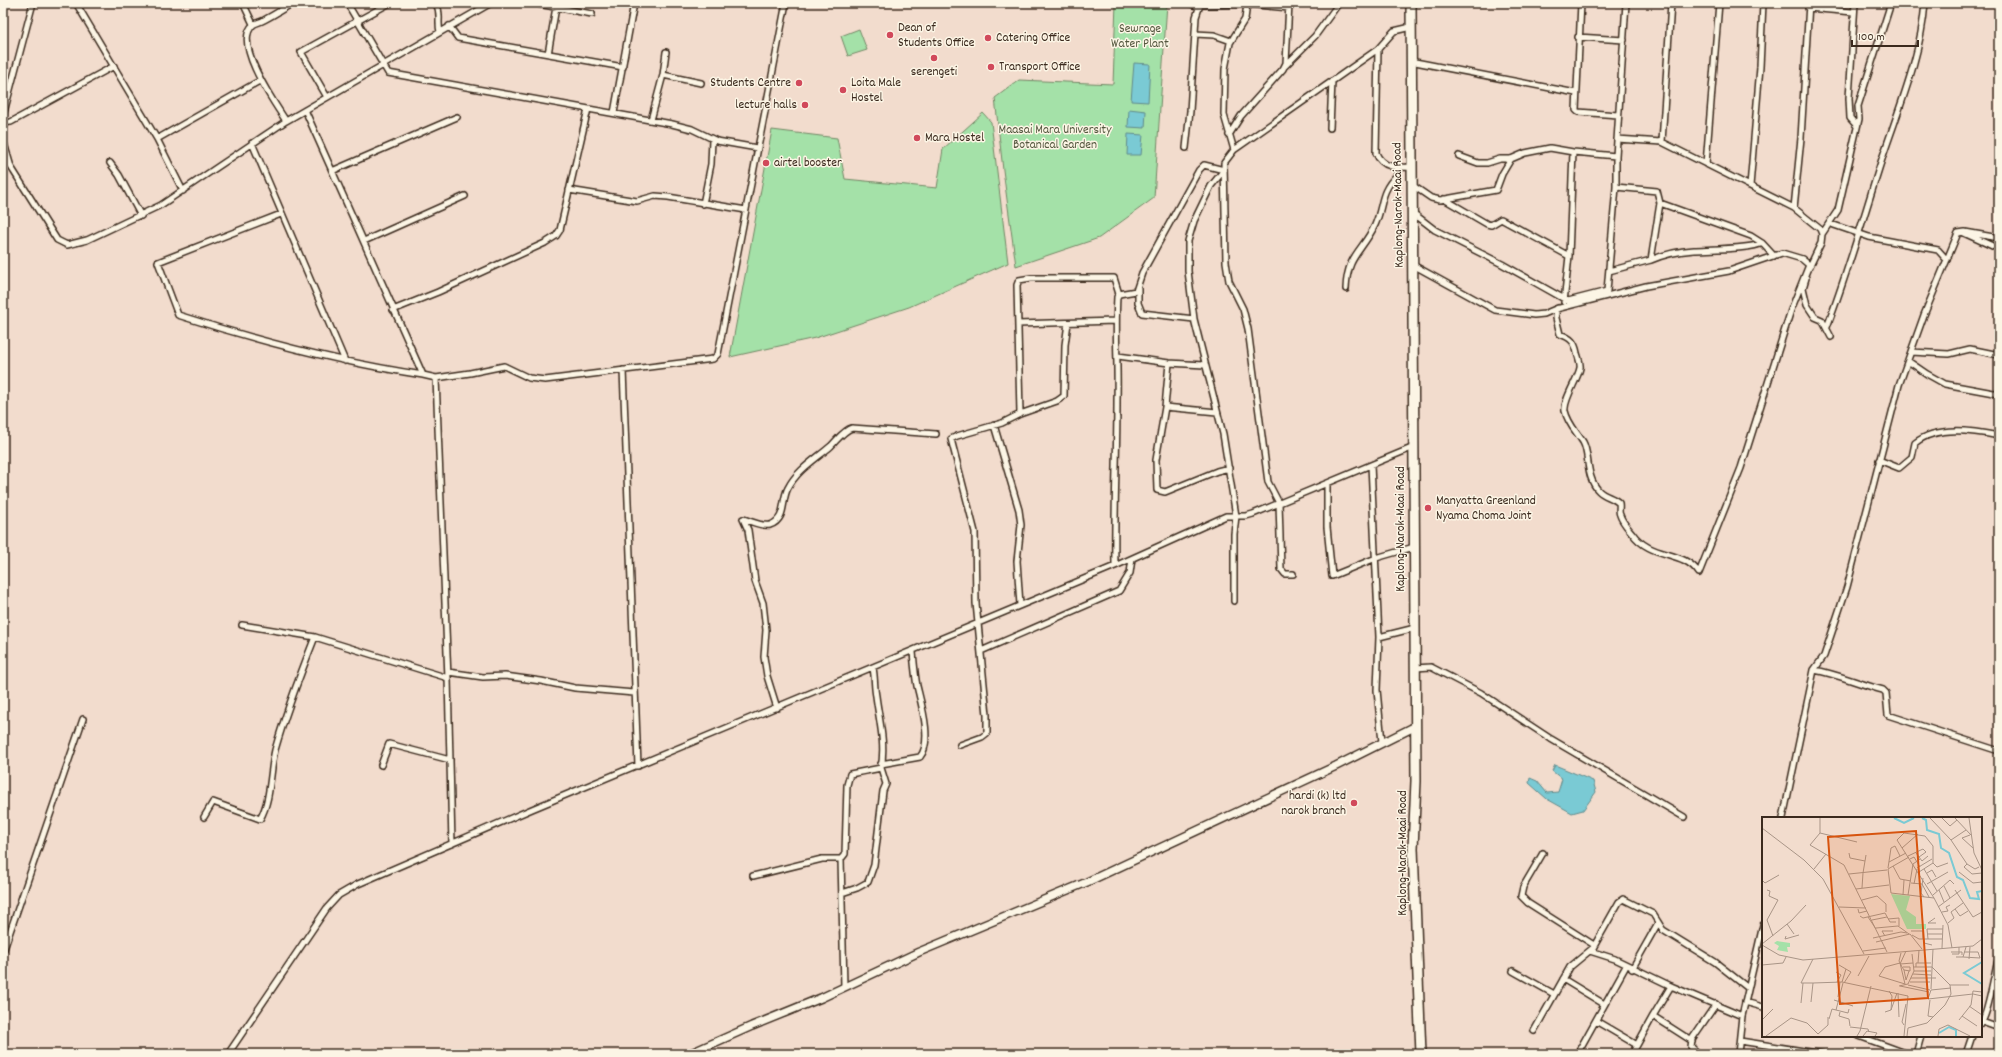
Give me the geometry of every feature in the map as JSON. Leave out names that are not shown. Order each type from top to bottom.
[{"type":"highway","name":"Kaplong-Narok-Maai Road","points":[[1411,3],[1410,61],[1413,213],[1416,726],[1413,848],[1421,1054]]},
{"type":"street","points":[[3,116],[33,3]]},
{"type":"street","points":[[76,3],[157,138],[183,191]]},
{"type":"street","points":[[243,3],[253,24]]},
{"type":"street","points":[[286,121],[261,80],[246,45],[248,33],[253,24],[274,15],[293,3]]},
{"type":"street","points":[[347,3],[386,72],[391,74],[651,120],[692,129],[712,139],[757,148]]},
{"type":"street","points":[[327,97],[301,52],[390,3]]},
{"type":"street","points":[[436,3],[440,13],[440,32]]},
{"type":"street","points":[[3,140],[12,167],[54,234],[62,244],[72,245],[87,240],[141,216],[183,191],[286,121],[491,3]]},
{"type":"street","points":[[533,3],[592,14]]},
{"type":"street","points":[[614,113],[634,3]]},
{"type":"street","points":[[281,214],[158,262],[178,315],[240,335],[345,361],[436,378],[504,366],[529,378],[545,380],[715,359],[719,349],[786,3]]},
{"type":"street","points":[[1190,3],[1198,7]]},
{"type":"street","points":[[1229,135],[1241,116],[1315,36],[1339,3]]},
{"type":"street","points":[[1581,3],[1578,37],[1576,93],[1577,112],[1618,115]]},
{"type":"street","points":[[1556,309],[1565,301],[1607,291],[1616,187],[1618,115],[1626,3]]},
{"type":"street","points":[[1662,142],[1671,3],[1664,3]]},
{"type":"street","points":[[1706,164],[1719,3]]},
{"type":"street","points":[[1750,186],[1763,3]]},
{"type":"street","points":[[1854,3],[1849,98],[1850,118],[1857,126]]},
{"type":"street","points":[[1822,234],[1831,224],[1838,210],[1844,191],[1859,119],[1858,106],[1891,3]]},
{"type":"street","points":[[1827,327],[1846,277],[1858,233],[1914,59],[1923,28],[1925,3]]},
{"type":"street","points":[[1198,7],[1202,4],[1289,6],[1286,63],[1283,69]]},
{"type":"street","points":[[1234,150],[1224,115],[1224,87],[1227,56],[1231,40],[1245,20],[1247,4]]},
{"type":"street","points":[[1794,208],[1801,138],[1808,6],[1853,12]]},
{"type":"street","points":[[548,54],[556,7]]},
{"type":"street","points":[[1186,148],[1198,7]]},
{"type":"street","points":[[449,26],[458,38],[623,67]]},
{"type":"street","points":[[1293,574],[1285,574],[1281,569],[1279,503],[1268,482],[1248,329],[1243,309],[1229,281],[1226,262],[1224,163],[1234,150],[1378,49],[1394,31],[1411,27]]},
{"type":"street","points":[[1195,34],[1214,35],[1231,40]]},
{"type":"street","points":[[1578,37],[1624,40]]},
{"type":"street","points":[[1378,49],[1376,152],[1381,162],[1397,168],[1412,167]]},
{"type":"street","points":[[651,120],[663,76],[666,52]]},
{"type":"street","points":[[1410,61],[1576,93]]},
{"type":"street","points":[[3,123],[11,122],[114,66]]},
{"type":"street","points":[[663,76],[701,83]]},
{"type":"street","points":[[157,138],[261,80]]},
{"type":"street","points":[[1330,128],[1332,81]]},
{"type":"street","points":[[393,310],[438,292],[545,243],[556,236],[560,230],[588,109]]},
{"type":"street","points":[[305,110],[423,375]]},
{"type":"street","points":[[332,171],[457,116]]},
{"type":"street","points":[[703,204],[711,164],[712,139]]},
{"type":"street","points":[[1556,309],[1560,334],[1570,338],[1576,346],[1581,366],[1565,408],[1571,427],[1584,443],[1587,465],[1594,483],[1606,496],[1614,498],[1620,503],[1619,514],[1637,541],[1643,546],[1689,562],[1699,573],[1741,468],[1791,310],[1809,265],[1821,243],[1822,234],[1820,229],[1794,208],[1662,142],[1617,139]]},
{"type":"street","points":[[252,143],[345,361]]},
{"type":"street","points":[[1459,156],[1478,163],[1488,164],[1500,159],[1511,159],[1525,153],[1550,148],[1573,152],[1616,156]]},
{"type":"street","points":[[1565,301],[1569,256],[1573,152]]},
{"type":"street","points":[[1412,185],[1431,198],[1444,199],[1496,190],[1502,174],[1511,159]]},
{"type":"street","points":[[110,163],[120,175],[141,216]]},
{"type":"street","points":[[1194,319],[1142,313],[1138,303],[1138,288],[1142,273],[1199,170],[1204,165],[1224,170]]},
{"type":"street","points":[[1346,289],[1348,267],[1375,225],[1384,192],[1389,183],[1397,175],[1397,168]]},
{"type":"street","points":[[1224,170],[1211,186],[1189,233],[1188,271],[1194,319],[1229,468],[1236,516],[1234,534],[1234,601]]},
{"type":"street","points":[[1616,187],[1654,189],[1659,195],[1660,203],[1651,260]]},
{"type":"street","points":[[569,190],[637,201],[655,196],[746,210]]},
{"type":"street","points":[[364,241],[465,196]]},
{"type":"street","points":[[1444,199],[1487,224],[1491,225],[1500,219],[1512,224],[1569,256]]},
{"type":"street","points":[[1660,203],[1751,236],[1770,249],[1774,256]]},
{"type":"street","points":[[1413,213],[1435,230],[1502,264],[1565,301]]},
{"type":"street","points":[[1831,224],[1869,237],[1938,250],[1947,260]]},
{"type":"street","points":[[1783,817],[1814,670],[1824,656],[1847,587],[1899,385],[1932,293],[1947,260],[1955,237],[1961,232],[1999,238]]},
{"type":"street","points":[[1961,232],[1999,249]]},
{"type":"street","points":[[1609,271],[1669,254],[1693,250],[1744,247],[1759,245],[1762,243]]},
{"type":"street","points":[[1413,265],[1495,310],[1534,315],[1544,314],[1556,309],[1646,286],[1729,271],[1782,253],[1802,259],[1809,265]]},
{"type":"street","points":[[1809,265],[1803,288],[1807,305],[1815,317],[1822,320],[1831,337]]},
{"type":"street","points":[[1020,414],[1017,285],[1019,280],[1031,278],[1114,278],[1119,294],[1117,297],[1115,321],[1118,356],[1115,481],[1115,566]]},
{"type":"street","points":[[1119,294],[1128,294],[1136,291],[1138,288]]},
{"type":"street","points":[[1018,324],[1115,321]]},
{"type":"street","points":[[960,745],[982,737],[987,733],[981,651],[977,624],[975,532],[951,439],[994,425],[1057,401],[1064,396],[1065,345],[1068,323]]},
{"type":"street","points":[[1911,352],[1949,354],[1970,350],[1999,355]]},
{"type":"street","points":[[1118,356],[1169,363],[1204,365]]},
{"type":"street","points":[[1908,361],[1926,374],[1946,384],[1999,394]]},
{"type":"street","points":[[1169,363],[1165,407],[1156,460],[1157,490],[1165,492],[1217,471],[1229,468]]},
{"type":"street","points":[[623,370],[634,693],[638,766]]},
{"type":"street","points":[[436,378],[448,672],[452,844]]},
{"type":"street","points":[[1165,407],[1217,412]]},
{"type":"street","points":[[994,425],[1019,510],[1021,525],[1017,561],[1020,605]]},
{"type":"street","points":[[777,708],[767,676],[764,657],[766,630],[763,603],[755,581],[748,530],[743,519],[761,525],[769,525],[780,517],[787,489],[794,479],[811,461],[830,447],[847,430],[852,428],[936,434]]},
{"type":"street","points":[[1879,460],[1899,468],[1912,457],[1915,443],[1932,433],[1960,432],[1999,436]]},
{"type":"street","points":[[228,1054],[327,908],[339,895],[358,884],[913,652],[1020,605],[1132,559],[1222,518],[1230,515],[1236,516],[1253,514],[1327,485],[1414,447]]},
{"type":"street","points":[[1371,465],[1379,637],[1377,690],[1382,742]]},
{"type":"street","points":[[1327,485],[1327,527],[1332,576],[1376,558],[1414,547]]},
{"type":"street","points":[[981,651],[1120,591],[1130,573],[1132,559]]},
{"type":"street","points":[[242,625],[315,637],[448,678]]},
{"type":"street","points":[[1379,637],[1415,628]]},
{"type":"street","points":[[204,817],[213,802],[260,819],[267,800],[271,768],[288,707],[315,637]]},
{"type":"street","points":[[844,987],[841,860],[845,854],[847,785],[850,774],[920,757],[923,753],[925,735],[924,708],[917,686],[913,652]]},
{"type":"street","points":[[1415,668],[1431,667],[1481,693],[1551,739],[1684,817]]},
{"type":"street","points":[[842,892],[857,888],[868,882],[874,865],[883,791],[886,784],[881,766],[883,758],[882,735],[873,668]]},
{"type":"street","points":[[1814,670],[1832,673],[1846,680],[1882,690],[1886,693],[1888,715],[1999,750]]},
{"type":"street","points":[[448,672],[483,677],[505,676],[575,688],[634,693]]},
{"type":"street","points":[[3,952],[83,719]]},
{"type":"street","points":[[689,1054],[844,987],[919,952],[1087,882],[1336,766],[1416,726]]},
{"type":"street","points":[[381,764],[389,744],[450,760]]},
{"type":"street","points":[[1543,853],[1523,887],[1521,896],[1528,903],[1594,945]]},
{"type":"street","points":[[753,876],[800,866],[822,859],[841,860]]},
{"type":"street","points":[[1534,1031],[1572,964],[1590,951],[1622,899],[1628,900],[1653,914],[1663,930],[1715,962],[1748,988]]},
{"type":"street","points":[[1632,968],[1658,923]]},
{"type":"street","points":[[1738,1054],[1742,1016],[1762,929]]},
{"type":"street","points":[[1590,951],[1615,959],[1626,966],[1742,1016]]},
{"type":"street","points":[[1982,1021],[1986,1017],[1992,982],[1999,956]]},
{"type":"street","points":[[1577,1054],[1626,966]]},
{"type":"street","points":[[1513,971],[1554,994]]},
{"type":"street","points":[[1563,979],[1604,1004]]},
{"type":"street","points":[[1632,1054],[1671,986]]},
{"type":"street","points":[[1745,1002],[1762,1007]]},
{"type":"street","points":[[1699,1054],[1691,1047],[1692,1041],[1716,1004]]},
{"type":"street","points":[[1653,1016],[1692,1041]]},
{"type":"street","points":[[1596,1021],[1637,1045]]},
{"type":"street","points":[[1982,1022],[1999,1028]]},
{"type":"street","points":[[1916,1054],[1921,1037]]},
{"type":"street","points":[[1966,1054],[1972,1037]]},
{"type":"street","points":[[1872,1038],[1908,1054]]},
{"type":"street","points":[[1740,1041],[1823,1054]]},
{"type":"green space","name":"Maasai Mara University Botanical Garden","points":[[1116,3],[1167,3],[1154,198],[1099,238],[1016,266],[995,98],[1019,80],[1113,84]]},
{"type":"green space","points":[[859,29],[867,50],[848,56],[841,36]]},
{"type":"green space","points":[[983,113],[991,122],[1008,263],[909,307],[815,338],[730,357],[772,130],[837,138],[845,179],[937,188],[943,149]]},
{"type":"water","points":[[1134,63],[1150,64],[1148,102],[1131,101]]},
{"type":"water","points":[[1129,109],[1146,111],[1145,128],[1128,127]]},
{"type":"water","points":[[1128,134],[1143,135],[1141,155],[1127,155]]},
{"type":"water","points":[[1555,765],[1593,781],[1596,792],[1583,810],[1572,813],[1547,799],[1529,783],[1530,778],[1537,781],[1547,793],[1558,792],[1562,779],[1552,771]]},
{"type":"place","name":"Dean of Students Office","points":[[890,35]]},
{"type":"place","name":"Catering Office","points":[[988,38]]},
{"type":"place","name":"serengeti","points":[[934,58]]},
{"type":"place","name":"Transport Office","points":[[991,67]]},
{"type":"place","name":"Students Centre","points":[[799,83]]},
{"type":"place","name":"Loita Male Hostel","points":[[843,90]]},
{"type":"place","name":"lecture halls","points":[[805,105]]},
{"type":"place","name":"Mara Hostel","points":[[917,138]]},
{"type":"place","name":"airtel booster","points":[[766,163]]},
{"type":"place","name":"Manyatta Greenland Nyama Choma Joint","points":[[1428,508]]},
{"type":"place","name":"hardi (k) ltd narok branch","points":[[1354,803]]},
{"type":"park label","name":"Sewrage Water Plant","points":[[1140,36]]}]
